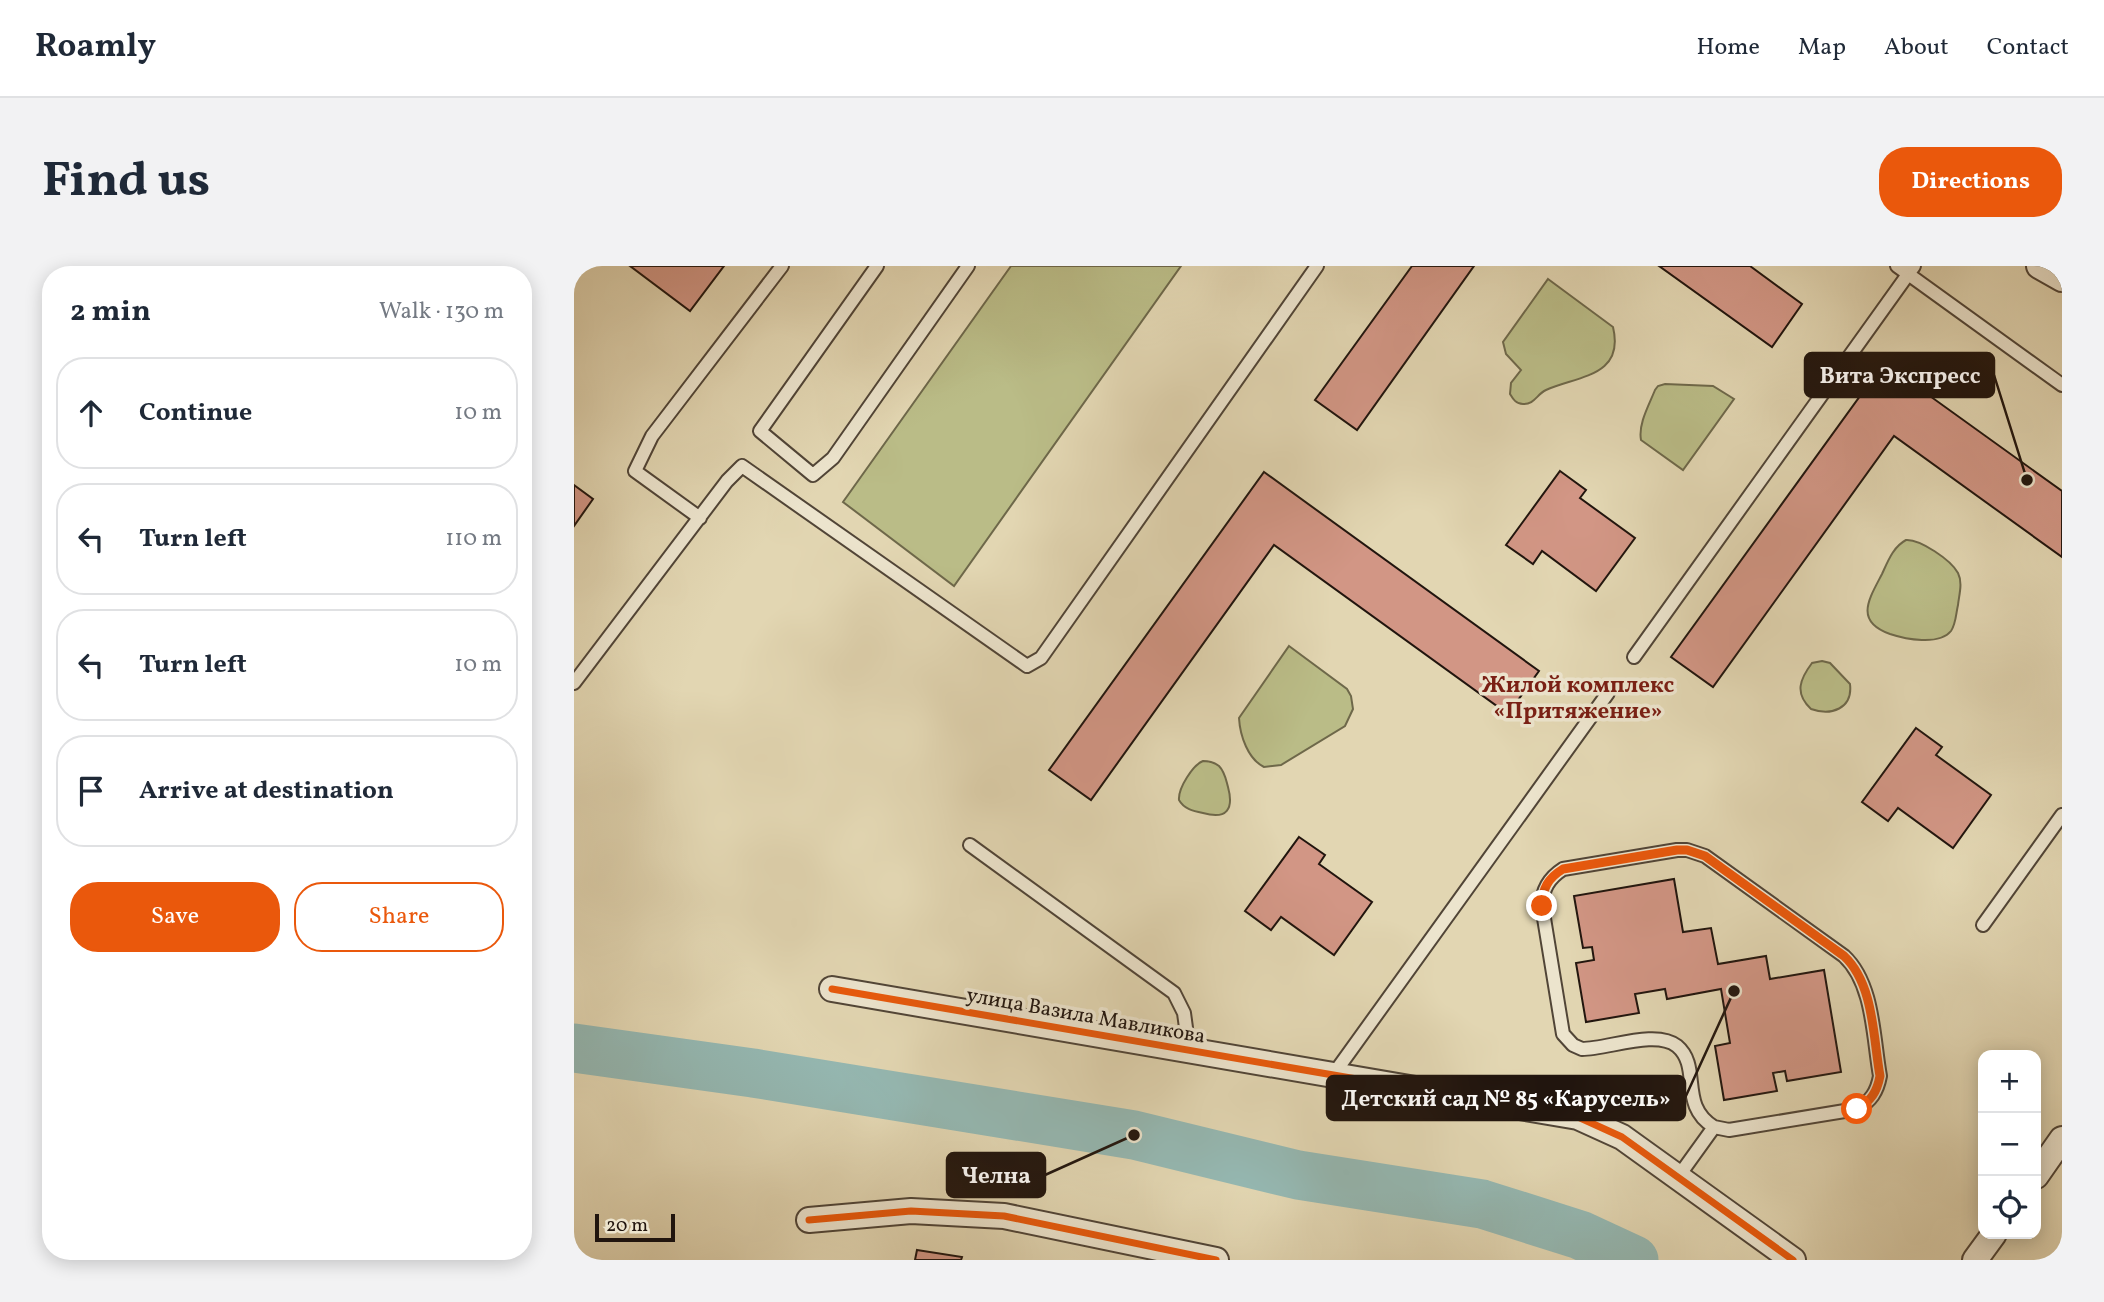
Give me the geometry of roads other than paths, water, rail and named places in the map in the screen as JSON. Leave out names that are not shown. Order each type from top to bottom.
[{"type":"street","points":[[2039,266],[2062,279]]},
{"type":"street","name":"улица Вазила Мавликова","points":[[832,989],[1578,1117],[1622,1137],[1793,1260]]},
{"type":"street","points":[[2041,1169],[2062,1139]]},
{"type":"street","points":[[809,1220],[911,1210],[1004,1216],[1216,1260]]},
{"type":"street","points":[[1975,1260],[1990,1239]]},
{"type":"lane","points":[[700,518],[635,471],[652,436],[782,266]]},
{"type":"lane","points":[[877,266],[760,431],[813,475],[834,458],[968,266]]},
{"type":"lane","points":[[574,683],[727,481],[742,466],[1027,666],[1041,658],[1317,266]]},
{"type":"lane","points":[[1897,266],[1912,270],[2062,385]]},
{"type":"lane","points":[[1634,657],[1912,270]]},
{"type":"lane","points":[[1333,1075],[1608,693]]},
{"type":"lane","points":[[1983,925],[2062,815]]},
{"type":"lane","points":[[970,845],[1174,993],[1184,1013],[1189,1050]]},
{"type":"lane","points":[[1677,850],[1696,852],[1844,956],[1857,970],[1866,988],[1880,1076],[1873,1097],[1857,1109],[1729,1130],[1714,1127],[1701,1116],[1695,1106],[1687,1058],[1674,1044],[1664,1039],[1651,1039],[1581,1049],[1563,1034],[1542,906],[1545,887],[1549,880],[1563,869],[1677,850]]},
{"type":"lane","points":[[1678,1177],[1714,1127]]},
{"type":"waterway","points":[[574,1048],[753,1073],[1134,1135],[1298,1175],[1482,1204],[1580,1235],[1634,1260]]},
{"type":"place","name":"Вита Экспресс","points":[[2027,480]]},
{"type":"place","name":"Детский сад № 85 «Карусель»","points":[[1734,991]]},
{"type":"place","name":"Челна","points":[[1134,1135]]},
{"type":"district","name":"Жилой комплекс «Притяжение»","points":[[1578,697]]}]
